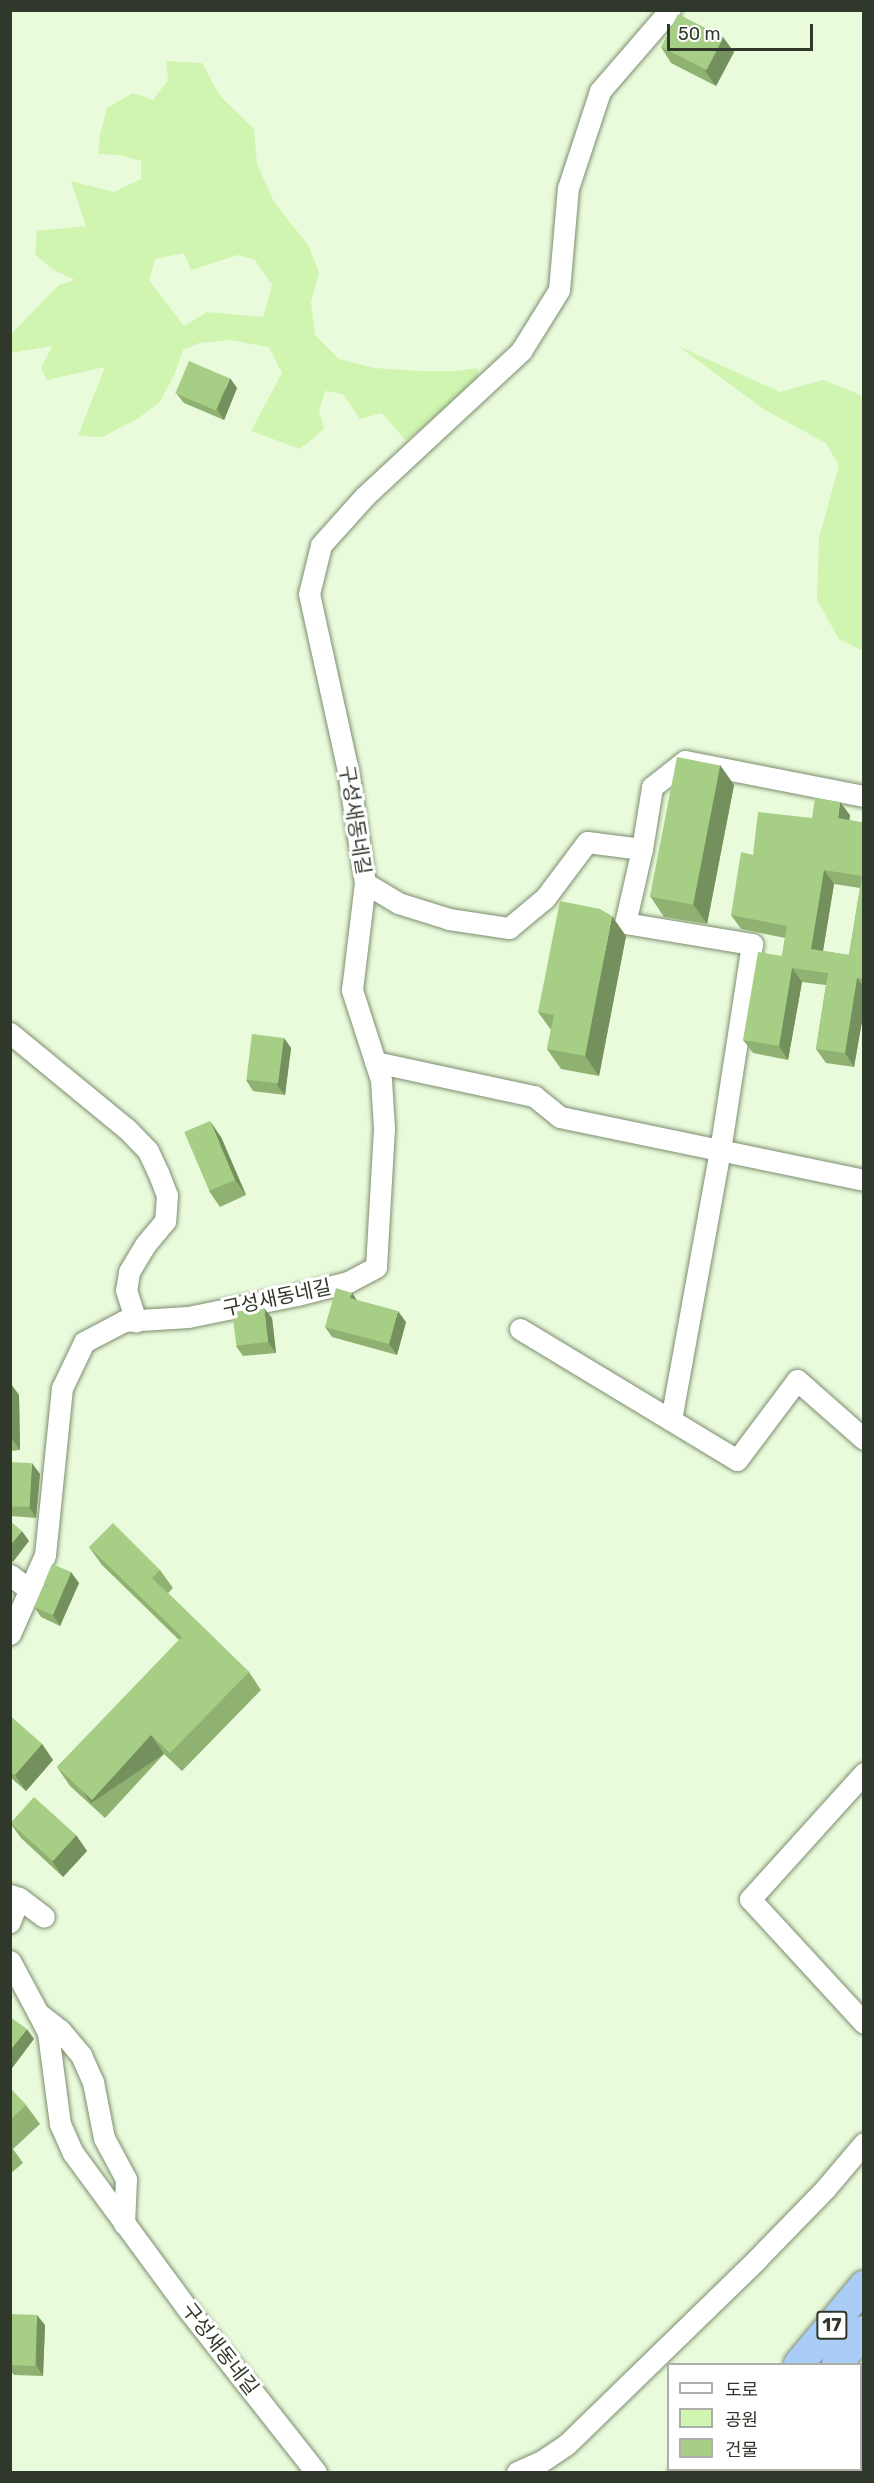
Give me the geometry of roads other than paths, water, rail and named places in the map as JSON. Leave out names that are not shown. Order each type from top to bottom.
[{"type":"highway","name":"17","points":[[800,2363],[864,2286]]},
{"type":"highway","points":[[794,2363],[828,2330]]},
{"type":"highway","points":[[840,2363],[864,2333]]},
{"type":"street","name":"구성새동네길","points":[[10,1634],[45,1555],[62,1388],[84,1342],[124,1321],[188,1317],[297,1295],[348,1282],[376,1266],[384,1128],[381,1080],[352,990],[365,883],[348,771],[309,594],[321,545],[365,496],[521,351],[559,290],[568,188],[600,91],[670,10]]},
{"type":"street","points":[[671,1420],[720,1150],[752,944],[625,923],[642,849],[652,787],[685,761],[864,796]]},
{"type":"street","points":[[365,883],[398,903],[438,916],[508,928],[545,898],[587,842],[642,849]]},
{"type":"street","points":[[10,1033],[127,1129],[148,1151],[158,1173],[167,1196],[165,1221],[145,1245],[129,1272],[126,1290],[136,1321]]},
{"type":"street","points":[[375,1062],[534,1096],[560,1117],[864,1180]]},
{"type":"street","points":[[520,1329],[737,1460],[797,1380],[864,1439]]},
{"type":"street","points":[[10,1575],[30,1590]]},
{"type":"street","points":[[864,1773],[750,1899],[864,2023]]},
{"type":"street","points":[[10,1923],[15,1896],[44,1917]]},
{"type":"street","name":"구성새동네길","points":[[10,1960],[48,2033],[60,2124],[73,2153],[124,2224],[316,2472]]},
{"type":"street","name":"구성새동네길","points":[[38,2013],[60,2030],[81,2055],[93,2082],[104,2138],[126,2179],[124,2224]]},
{"type":"street","points":[[517,2472],[542,2461],[566,2445],[795,2220],[864,2143]]}]
